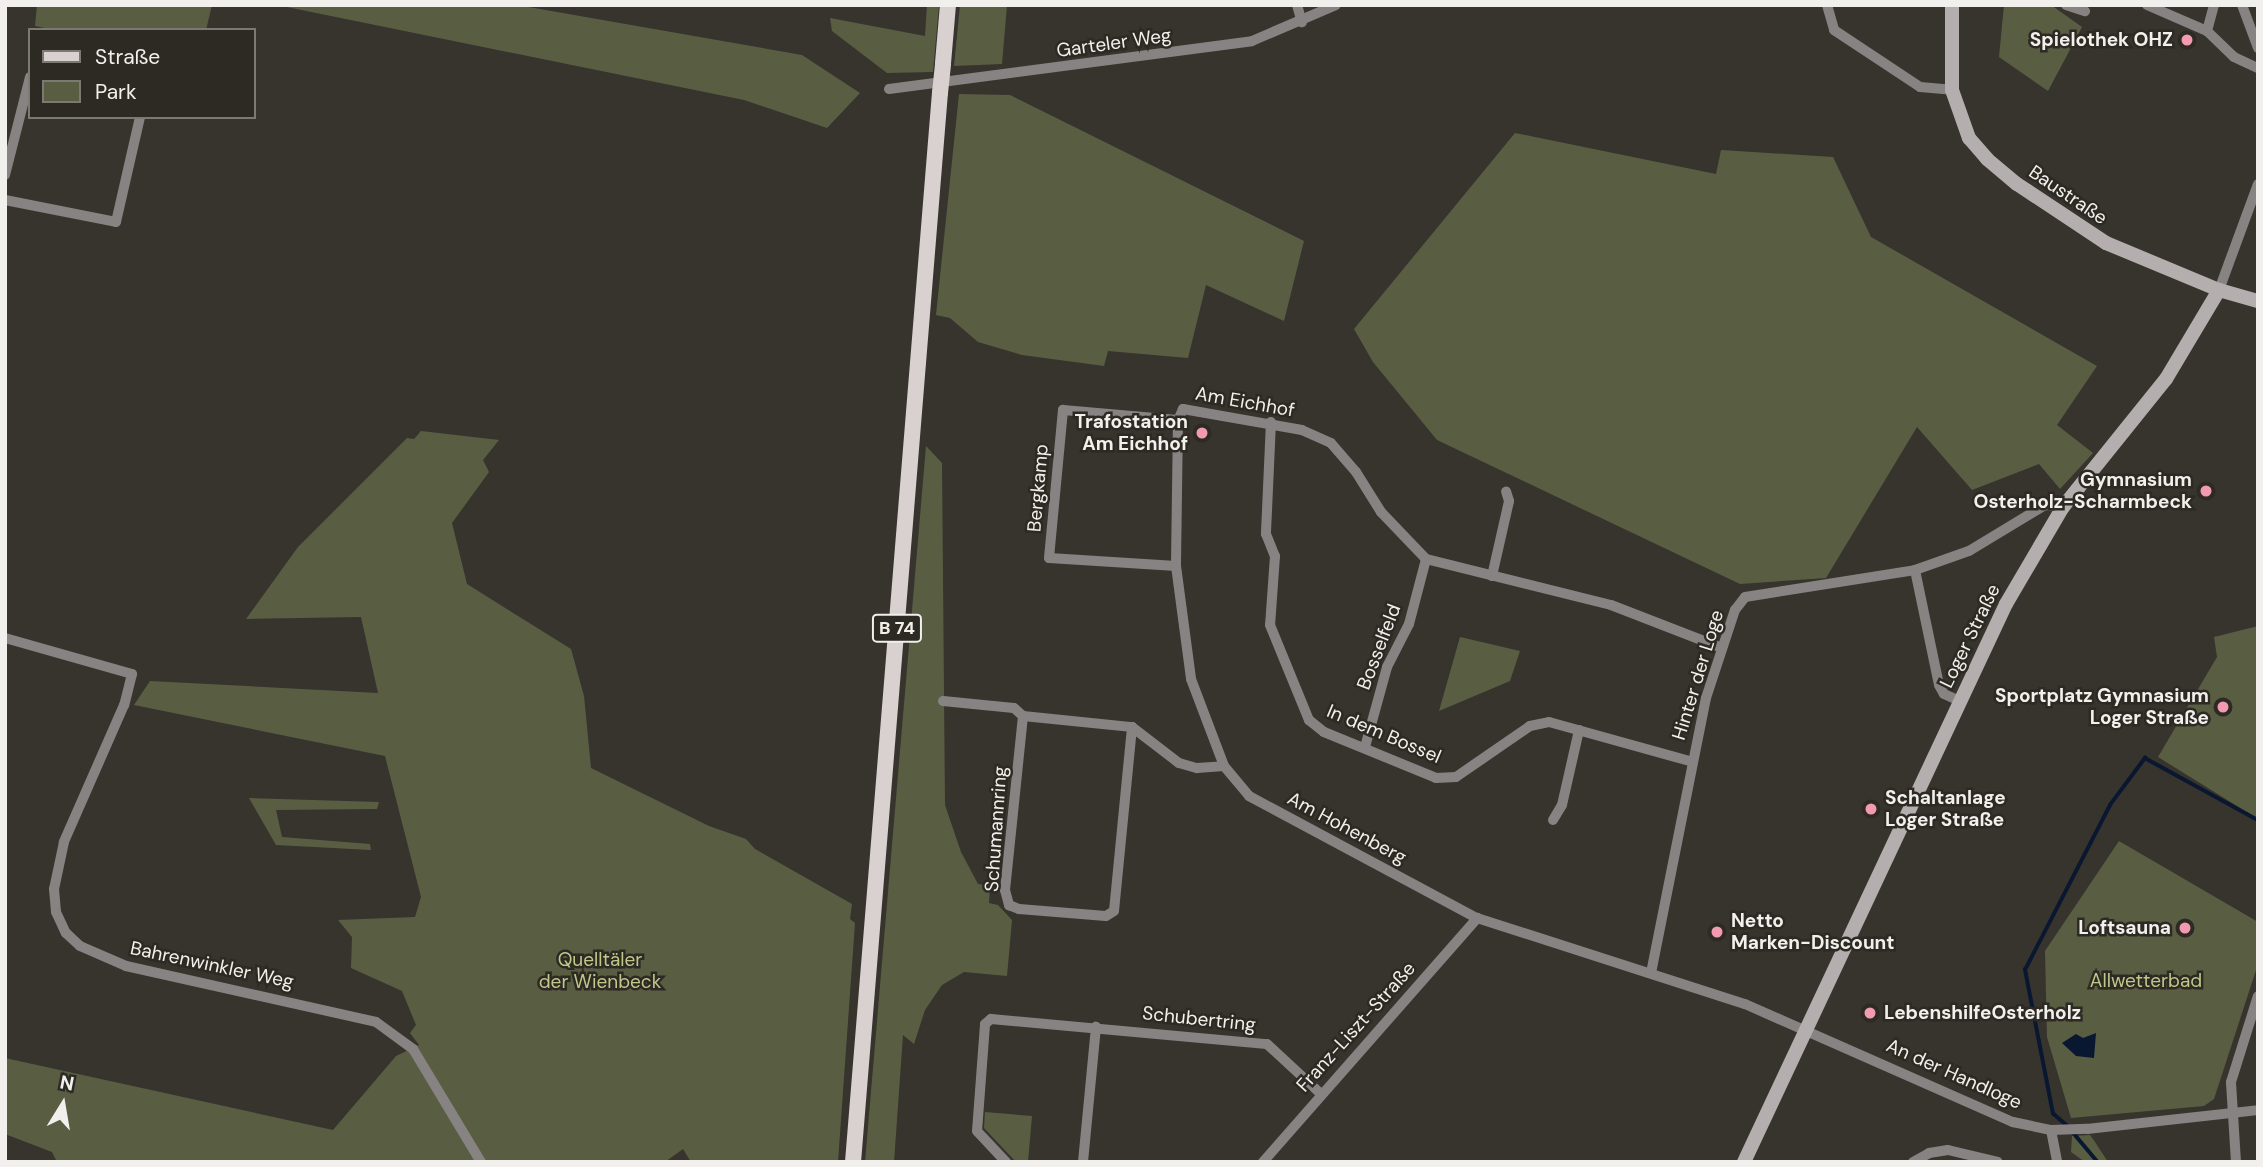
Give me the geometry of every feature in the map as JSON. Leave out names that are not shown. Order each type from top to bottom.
[{"type":"main road","name":"B 74","points":[[853,1162],[948,5]]},
{"type":"street","points":[[1297,5],[1301,22]]},
{"type":"street","name":"Garteler Weg","points":[[889,89],[1252,41],[1336,5]]},
{"type":"street","points":[[1827,5],[1834,30],[1920,87],[1951,83],[1952,5]]},
{"type":"street","points":[[2066,5],[2085,11]]},
{"type":"street","points":[[2147,5],[2207,31],[2234,57],[2258,68]]},
{"type":"street","points":[[2207,31],[2214,5]]},
{"type":"street","points":[[2242,5],[2258,48]]},
{"type":"street","name":"Baustraße","points":[[1951,83],[1969,138],[2017,184],[2106,243],[2219,290],[2258,301]]},
{"type":"street","points":[[5,175],[28,85]]},
{"type":"street","points":[[5,200],[116,222],[141,119]]},
{"type":"street","points":[[2219,290],[2258,184]]},
{"type":"street","name":"Loger Straße","points":[[1744,1162],[2006,604],[2063,507],[2166,379],[2219,290]]},
{"type":"street","name":"Am Hohenberg","points":[[1183,409],[1178,420],[1176,566],[1191,680],[1224,766],[1250,796],[1477,918],[1651,973],[1807,1028]]},
{"type":"street","name":"Am Eichhof","points":[[1183,409],[1271,422],[1331,443],[1356,471],[1381,512],[1426,559]]},
{"type":"street","name":"Bergkamp","points":[[1176,566],[1049,558],[1063,410],[1178,420]]},
{"type":"street","name":"In dem Bossel","points":[[1271,422],[1266,534],[1275,556],[1270,625],[1309,720],[1324,732],[1436,778],[1456,777],[1530,726],[1549,722],[1690,761]]},
{"type":"street","points":[[1492,576],[1509,501],[1506,491]]},
{"type":"street","name":"Hinter der Loge","points":[[1651,973],[1690,761],[1722,648],[1735,610],[1745,597],[1915,570],[1969,551],[2045,505],[2063,507]]},
{"type":"street","points":[[1426,559],[1611,605],[1722,648]]},
{"type":"street","name":"Bosselfeld","points":[[1365,747],[1387,667],[1409,624],[1426,559]]},
{"type":"street","points":[[1915,570],[1940,685],[1944,694],[1960,701]]},
{"type":"street","name":"Bahrenwinkler Weg","points":[[5,638],[132,674],[124,705],[64,842],[54,889],[56,912],[66,933],[80,946],[126,966],[376,1022],[413,1049],[481,1162]]},
{"type":"street","points":[[943,701],[1014,708],[1023,716],[1132,727],[1179,764],[1197,768],[1224,766]]},
{"type":"street","name":"Schumannring","points":[[1023,716],[1005,890],[1009,905],[1019,909],[1106,916],[1114,911],[1132,727]]},
{"type":"street","points":[[1553,820],[1562,805],[1579,730]]},
{"type":"street","name":"Franz-Liszt-Straße","points":[[1263,1162],[1320,1093],[1477,918]]},
{"type":"street","points":[[2236,1162],[2231,1082],[2258,996]]},
{"type":"street","name":"Schubertring","points":[[1006,1162],[977,1131],[985,1024],[991,1019],[1267,1044],[1320,1093]]},
{"type":"street","points":[[1083,1162],[1096,1027]]},
{"type":"street","name":"An der Handloge","points":[[1807,1028],[2013,1122],[2055,1130],[2087,1129],[2258,1110]]},
{"type":"street","points":[[2055,1130],[2057,1162]]},
{"type":"street","points":[[1913,1162],[1929,1153],[1948,1150],[1998,1162]]},
{"type":"green space","points":[[37,5],[212,5],[206,28],[35,26]]},
{"type":"green space","points":[[277,5],[517,5],[802,55],[860,93],[827,128],[744,100]]},
{"type":"green space","points":[[927,5],[939,5],[933,72],[887,73],[832,31],[830,18],[925,36]]},
{"type":"green space","points":[[960,5],[1007,5],[1002,64],[954,66]]},
{"type":"green space","points":[[2004,5],[2051,5],[2082,27],[2048,91],[1999,57]]},
{"type":"green space","points":[[959,94],[1010,95],[1304,241],[1284,321],[1206,285],[1188,358],[1108,351],[1104,366],[1022,355],[978,342],[950,318],[936,315]]},
{"type":"green space","points":[[1515,133],[1716,174],[1721,150],[1833,157],[1871,237],[2097,366],[2057,425],[2093,453],[2060,489],[2039,464],[1972,490],[1917,427],[1826,578],[1740,584],[1437,440],[1373,362],[1354,329]]},
{"type":"green space","name":"Quelltäler der Wienbeck","points":[[421,431],[499,440],[483,460],[489,472],[452,523],[467,584],[571,649],[584,696],[591,768],[709,826],[746,839],[755,849],[852,904],[850,919],[855,923],[838,1162],[691,1162],[683,1149],[665,1162],[57,1162],[52,1152],[5,1134],[5,1058],[333,1130],[396,1056],[419,1045],[410,1033],[416,1025],[402,991],[351,968],[352,937],[338,920],[415,917],[421,897],[385,756],[134,705],[150,681],[378,693],[361,617],[246,619],[298,547],[407,438],[414,439]]},
{"type":"green space","points":[[926,446],[942,463],[945,805],[961,852],[978,884],[990,886],[989,903],[998,905],[1012,920],[1007,976],[964,972],[942,985],[925,1010],[914,1044],[903,1035],[894,1162],[865,1162]]},
{"type":"green space","name":"Sportplatz Gymnasium Loger Straße","points":[[2258,626],[2258,819],[2158,757],[2217,657],[2214,637]]},
{"type":"green space","points":[[1460,637],[1520,651],[1510,681],[1439,711]]},
{"type":"green space","points":[[249,798],[379,802],[377,809],[276,810],[282,837],[370,844],[371,850],[276,845]]},
{"type":"green space","name":"Allwetterbad","points":[[2119,841],[2258,922],[2258,964],[2214,1099],[2204,1106],[2071,1118],[2047,1037],[2045,951]]},
{"type":"green space","points":[[985,1112],[1032,1116],[1028,1162],[1016,1162],[984,1128]]},
{"type":"green space","points":[[2090,1135],[2108,1162],[2085,1162],[2071,1152],[2072,1136]]},
{"type":"water","points":[[2096,1033],[2094,1058],[2076,1056],[2062,1043],[2076,1034],[2083,1038]]},
{"type":"waterway","points":[[2067,1126],[2053,1114],[2025,970],[2110,805],[2145,758],[2258,820]]},
{"type":"waterway","points":[[2072,1131],[2098,1162]]},
{"type":"place","name":"Spielothek OHZ","points":[[2187,40]]},
{"type":"place","name":"Trafostation Am Eichhof","points":[[1202,433]]},
{"type":"place","name":"Gymnasium Osterholz-Scharmbeck","points":[[2206,491]]},
{"type":"place","name":"Sportplatz Gymnasium Loger Straße","points":[[2223,707]]},
{"type":"place","name":"Schaltanlage Loger Straße","points":[[1871,809]]},
{"type":"place","name":"Loftsauna","points":[[2185,928]]},
{"type":"place","name":"Netto Marken-Discount","points":[[1717,932]]},
{"type":"place","name":"LebenshilfeOsterholz","points":[[1870,1013]]}]
